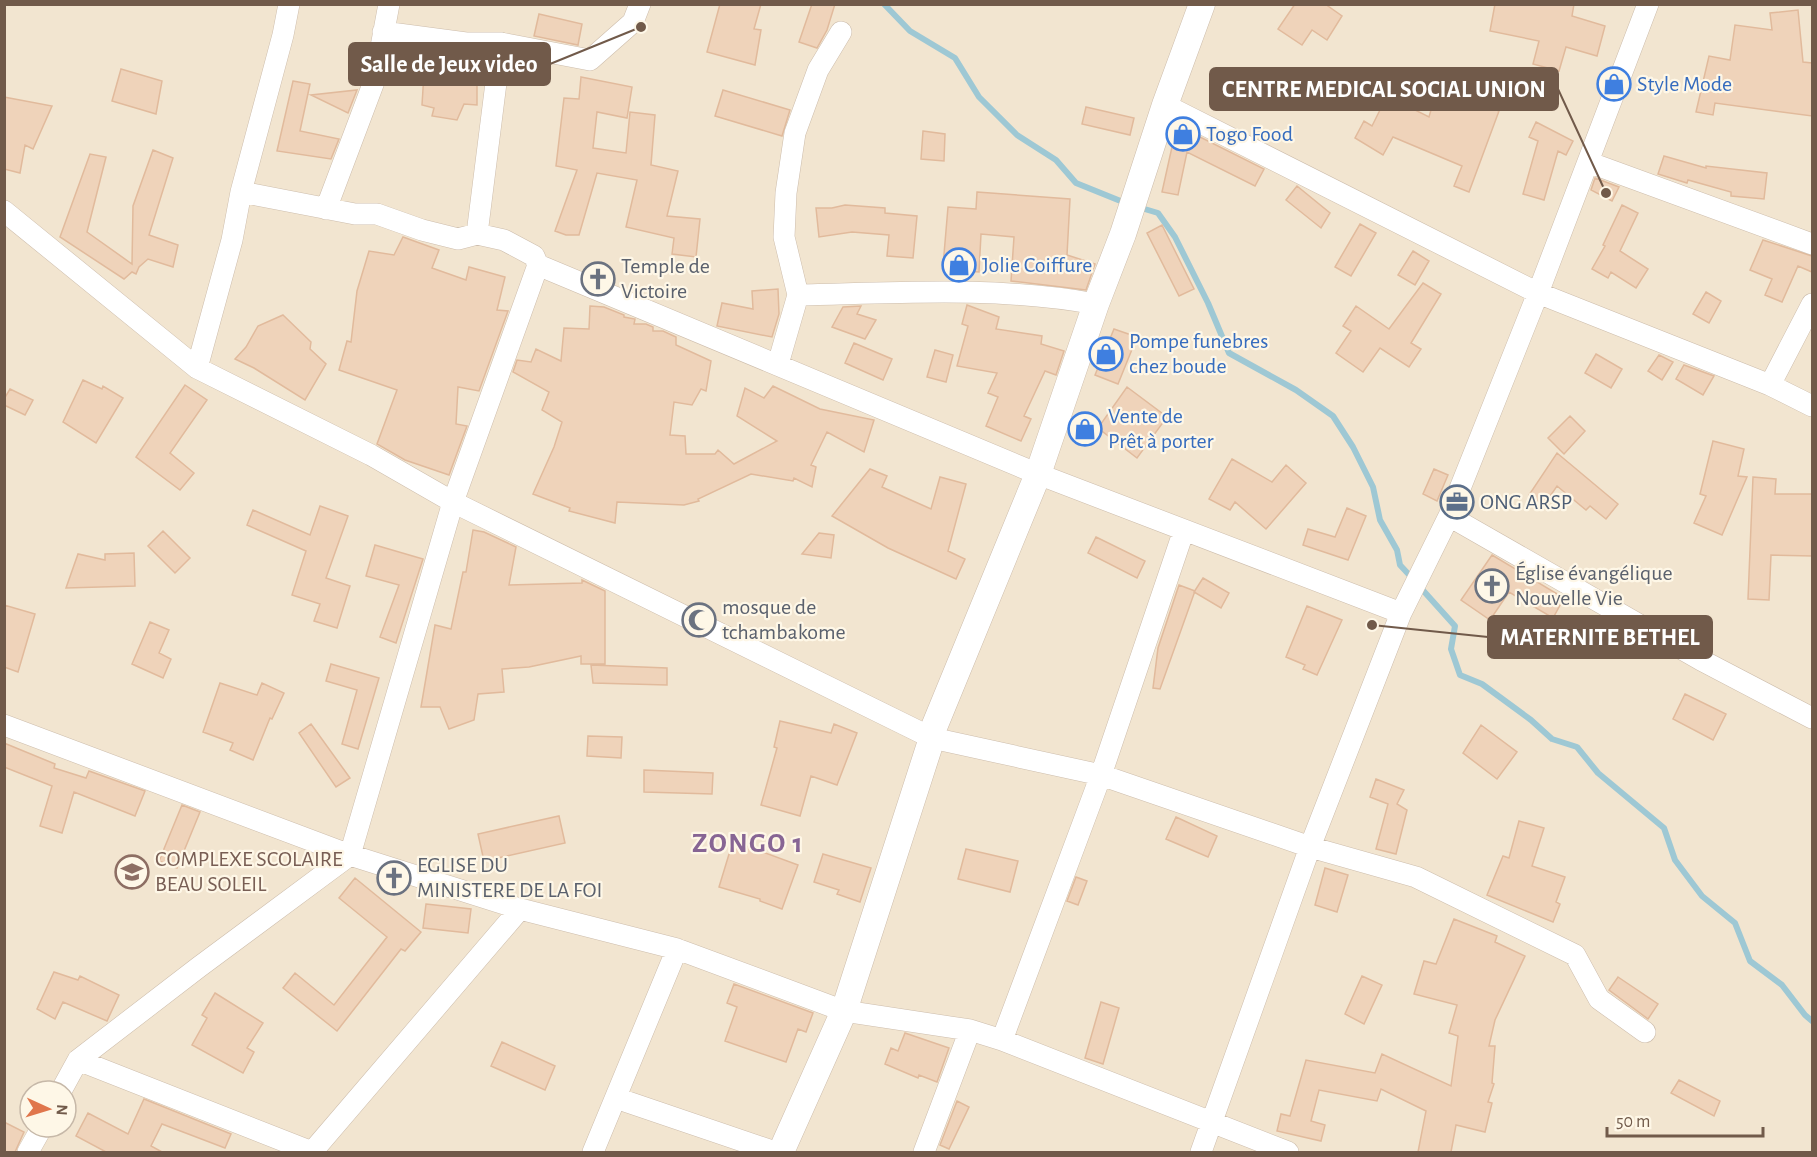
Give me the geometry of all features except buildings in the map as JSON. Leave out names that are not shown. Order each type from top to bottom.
[{"type":"street","points":[[197,368],[232,240],[241,192],[284,35],[289,4]]},
{"type":"street","points":[[326,209],[375,79],[389,4]]},
{"type":"street","points":[[383,32],[466,43],[501,43],[590,60],[633,22],[640,4]]},
{"type":"street","points":[[781,1152],[844,1011],[931,737],[1038,474],[1202,4]]},
{"type":"street","points":[[1201,1152],[1310,847],[1401,613],[1449,516],[1538,293],[1648,4]]},
{"type":"street","points":[[778,364],[798,295],[784,237],[786,193],[795,133],[818,70],[841,32]]},
{"type":"street","points":[[477,234],[501,43]]},
{"type":"street","points":[[1165,105],[1538,293],[1770,385],[1812,406]]},
{"type":"street","points":[[1588,162],[1812,244]]},
{"type":"street","points":[[241,192],[355,214],[377,214],[422,230],[458,239],[477,234],[504,240],[534,256],[538,265],[1038,474],[1401,613]]},
{"type":"street","points":[[4,211],[197,368],[371,455],[453,502],[931,737],[1101,775],[1310,847],[1416,877],[1575,955],[1599,999],[1644,1032]]},
{"type":"street","points":[[68,1079],[78,1060],[350,855],[453,502],[538,265]]},
{"type":"street","points":[[798,295],[948,292],[1062,298],[1096,304]]},
{"type":"street","points":[[1770,385],[1812,304]]},
{"type":"street","points":[[1449,516],[1701,660],[1812,718]]},
{"type":"street","points":[[1002,1040],[1101,775],[1184,530]]},
{"type":"street","points":[[4,725],[350,855],[520,909],[677,949],[844,1011],[970,1030],[1002,1040],[1288,1152]]},
{"type":"street","points":[[78,1060],[312,1152],[520,909]]},
{"type":"street","points":[[593,1152],[677,949]]},
{"type":"street","points":[[924,1152],[970,1030]]},
{"type":"street","points":[[616,1098],[775,1152]]},
{"type":"shaded area","points":[[5,5],[1812,5],[1812,1152],[5,1152]]},
{"type":"waterway","points":[[884,4],[910,31],[955,58],[979,97],[1017,135],[1056,160],[1076,183],[1128,204]]},
{"type":"waterway","points":[[1138,207],[1158,213],[1175,237],[1208,303],[1229,353],[1296,390],[1333,416],[1353,447],[1373,487],[1380,520],[1397,550],[1400,565],[1413,579]]},
{"type":"waterway","points":[[1420,587],[1455,626],[1451,649],[1460,675],[1482,684],[1531,720],[1552,739],[1577,747],[1598,773],[1664,828],[1675,860],[1702,896],[1735,923],[1750,961],[1782,985],[1812,1021]]},
{"type":"place","name":"Salle de Jeux video","points":[[641,27]]},
{"type":"place","name":"Style Mode","points":[[1614,84]]},
{"type":"place","name":"Togo Food","points":[[1183,134]]},
{"type":"place","name":"CENTRE MEDICAL SOCIAL UNION","points":[[1606,193]]},
{"type":"place","name":"Jolie Coiffure","points":[[959,265]]},
{"type":"place","name":"Temple de Victoire","points":[[598,279]]},
{"type":"place","name":"Pompe funebres chez boude","points":[[1106,354]]},
{"type":"place","name":"Vente de Prêt à porter","points":[[1085,429]]},
{"type":"place","name":"ONG ARSP","points":[[1457,502]]},
{"type":"place","name":"Église évangélique Nouvelle Vie","points":[[1492,586]]},
{"type":"place","name":"mosque de tchambakome","points":[[699,620]]},
{"type":"place","name":"MATERNITE BETHEL","points":[[1372,625]]},
{"type":"place","name":"COMPLEXE SCOLAIRE BEAU SOLEIL","points":[[132,872]]},
{"type":"place","name":"EGLISE DU MINISTERE DE LA FOI","points":[[394,878]]},
{"type":"district","name":"ZONGO 1","points":[[748,844]]}]
